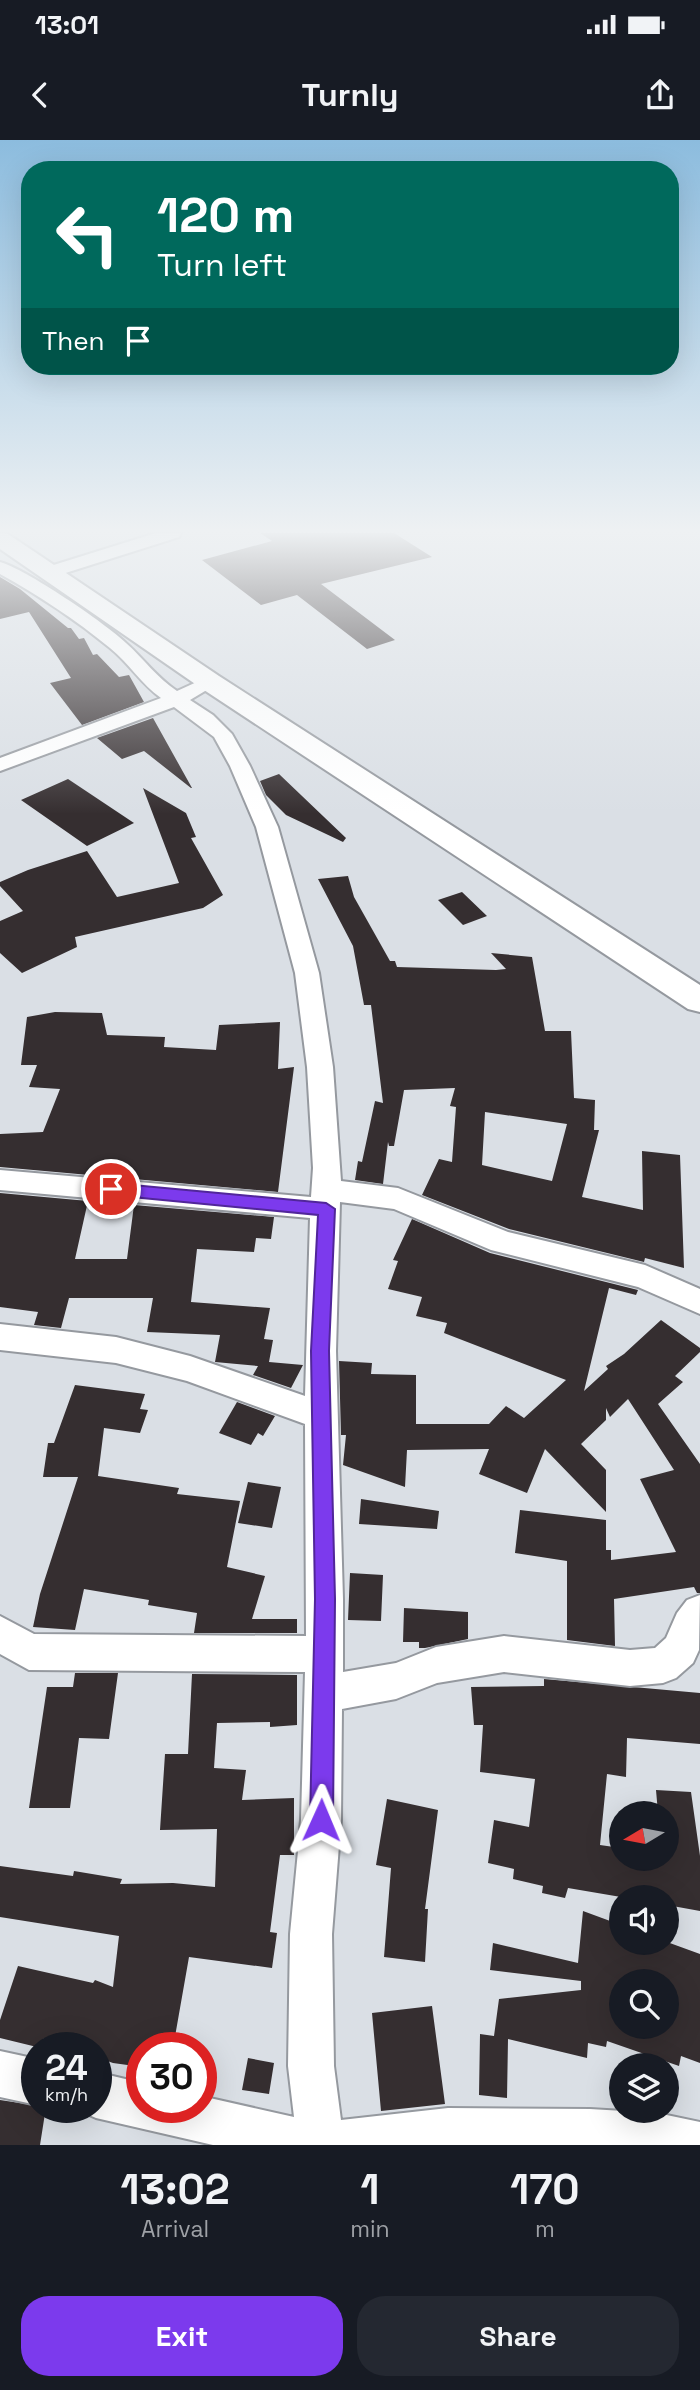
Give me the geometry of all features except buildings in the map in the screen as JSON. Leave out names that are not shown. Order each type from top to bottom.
[{"type":"main road","points":[[129,627],[210,682],[700,1001]]},
{"type":"street","points":[[92,627],[118,645],[155,685],[206,719],[230,746],[273,846],[307,974],[321,1077],[326,1200],[320,1351],[324,1654],[321,1820],[311,1960],[311,2066],[318,2145],[217,2122]]},
{"type":"street","points":[[0,765],[176,699],[210,682]]},
{"type":"street","points":[[0,1180],[326,1200],[398,1199],[502,1242],[645,1277],[700,1302]]},
{"type":"street","points":[[0,1337],[116,1350],[190,1369],[321,1416]]},
{"type":"street","points":[[323,1694],[396,1681],[436,1665],[504,1654],[630,1668],[663,1665],[680,1650],[690,1625],[700,1612]]},
{"type":"street","points":[[0,1633],[29,1652],[324,1654]]},
{"type":"street","points":[[0,2074],[21,2079]]},
{"type":"street","points":[[331,2145],[448,2132],[590,2132],[675,2142]]},
{"type":"route","points":[[111,1189],[326,1209],[320,1351],[325,1599],[321,1820]]}]
